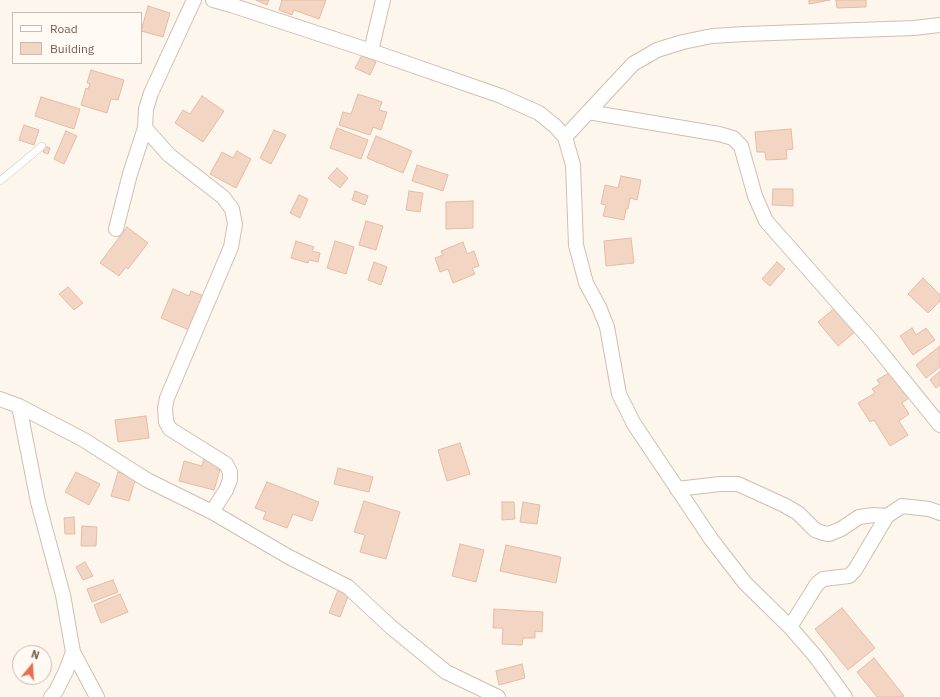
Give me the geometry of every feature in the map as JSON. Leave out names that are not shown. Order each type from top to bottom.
[{"type":"street","points":[[116,229],[130,174],[145,128],[146,109],[151,94],[194,0]]},
{"type":"street","points":[[213,0],[371,51],[501,96],[539,114],[555,126],[565,137],[573,165],[576,245],[586,284],[599,307],[607,327],[619,394],[634,424],[711,539],[745,583],[790,627],[816,657],[845,697]]},
{"type":"street","points":[[371,51],[382,0]]},
{"type":"street","points":[[565,137],[633,64],[658,50],[683,42],[712,36],[914,28],[940,25]]},
{"type":"street","points":[[588,112],[718,134],[733,138],[741,146],[755,196],[766,221],[871,340],[940,425]]},
{"type":"street","points":[[145,128],[169,155],[223,196],[232,209],[235,224],[231,247],[167,398],[165,408],[166,422],[170,429],[226,464],[230,472],[230,480],[226,490],[212,512]]},
{"type":"street","points":[[0,399],[19,406],[84,440],[147,480],[212,512],[289,556],[348,587],[391,627],[446,672],[498,697]]},
{"type":"street","points":[[19,406],[38,502],[63,595],[73,652],[97,697]]},
{"type":"street","points":[[677,489],[720,484],[738,484],[784,505],[798,513],[815,530],[829,534],[842,529],[859,517],[873,515],[887,516]]},
{"type":"street","points":[[790,627],[817,584],[823,579],[849,576],[855,570],[887,516],[902,506],[929,509],[940,513]]},
{"type":"street","points":[[51,697],[56,691],[66,671],[73,652]]},
{"type":"lane","points":[[0,182],[42,146]]},
{"type":"building","points":[[256,0],[269,0],[267,5]]},
{"type":"building","points":[[282,0],[326,0],[319,19],[294,10],[292,15],[279,10]]},
{"type":"building","points":[[809,0],[830,0],[809,4]]},
{"type":"building","points":[[836,0],[866,0],[866,7],[837,8]]},
{"type":"building","points":[[148,6],[170,13],[163,37],[142,31]]},
{"type":"building","points":[[362,55],[376,62],[370,75],[355,68]]},
{"type":"building","points":[[91,70],[124,80],[118,100],[111,99],[107,113],[81,105],[86,88],[88,89],[90,84],[87,83]]},
{"type":"building","points":[[358,94],[382,102],[379,110],[387,112],[381,130],[373,127],[370,135],[339,125],[343,112],[351,114]]},
{"type":"building","points":[[202,96],[224,111],[203,142],[175,123],[183,110],[190,114]]},
{"type":"building","points":[[41,97],[80,109],[74,129],[35,116]]},
{"type":"building","points":[[24,125],[39,130],[34,145],[19,140]]},
{"type":"building","points":[[337,128],[368,140],[361,159],[330,148]]},
{"type":"building","points":[[791,129],[793,149],[786,150],[787,159],[766,160],[765,152],[757,152],[755,132]]},
{"type":"building","points":[[274,130],[286,135],[271,164],[260,158]]},
{"type":"building","points":[[66,131],[77,136],[64,164],[54,159]]},
{"type":"building","points":[[376,136],[412,151],[403,173],[367,158]]},
{"type":"building","points":[[45,146],[50,148],[48,154],[43,152]]},
{"type":"building","points":[[237,151],[251,159],[236,188],[210,174],[222,152],[233,158]]},
{"type":"building","points":[[417,165],[448,175],[443,191],[412,181]]},
{"type":"building","points":[[337,168],[348,178],[340,188],[328,178]]},
{"type":"building","points":[[621,176],[641,180],[637,200],[630,198],[624,220],[603,216],[606,205],[601,204],[605,185],[618,188]]},
{"type":"building","points":[[773,189],[793,189],[793,206],[772,205]]},
{"type":"building","points":[[355,191],[368,196],[365,205],[352,200]]},
{"type":"building","points":[[409,191],[423,193],[420,212],[406,210]]},
{"type":"building","points":[[299,195],[308,199],[300,218],[290,213]]},
{"type":"building","points":[[473,201],[473,228],[446,229],[446,202]]},
{"type":"building","points":[[366,221],[383,226],[376,250],[359,245]]},
{"type":"building","points":[[127,227],[148,243],[128,269],[126,267],[119,276],[100,263]]},
{"type":"building","points":[[631,238],[634,263],[606,266],[604,241]]},
{"type":"building","points":[[296,241],[314,247],[312,251],[320,253],[318,262],[309,260],[308,263],[291,258]]},
{"type":"building","points":[[335,241],[354,247],[346,274],[327,268]]},
{"type":"building","points":[[463,242],[467,254],[474,251],[479,266],[472,268],[475,274],[453,283],[448,269],[440,272],[435,258],[443,255],[441,251]]},
{"type":"building","points":[[374,262],[387,267],[381,285],[368,280]]},
{"type":"building","points":[[777,262],[785,269],[770,286],[762,279]]},
{"type":"building","points":[[923,278],[940,295],[940,301],[928,313],[908,294]]},
{"type":"building","points":[[68,287],[83,303],[74,310],[59,294]]},
{"type":"building","points":[[173,289],[189,296],[191,291],[204,296],[189,330],[161,318]]},
{"type":"building","points":[[835,308],[855,332],[838,346],[818,322]]},
{"type":"building","points":[[912,328],[916,335],[926,328],[935,340],[913,355],[900,336]]},
{"type":"building","points":[[940,346],[940,367],[926,378],[916,365]]},
{"type":"building","points":[[892,371],[909,398],[902,403],[909,414],[899,421],[908,435],[890,446],[874,420],[870,422],[858,403],[875,393],[872,389],[880,384],[877,380]]},
{"type":"building","points":[[940,371],[940,385],[936,388],[930,380]]},
{"type":"building","points":[[146,416],[149,438],[118,442],[115,420]]},
{"type":"building","points":[[460,443],[470,474],[447,481],[438,450]]},
{"type":"building","points":[[204,458],[219,462],[217,470],[220,470],[214,490],[179,481],[184,461],[202,466]]},
{"type":"building","points":[[338,468],[373,477],[369,492],[334,484]]},
{"type":"building","points":[[76,472],[100,484],[89,505],[65,492]]},
{"type":"building","points":[[118,472],[136,477],[129,501],[111,496]]},
{"type":"building","points":[[267,482],[319,502],[312,521],[293,514],[287,528],[263,519],[266,512],[255,508]]},
{"type":"building","points":[[364,501],[400,512],[386,559],[360,552],[365,535],[354,532]]},
{"type":"building","points":[[502,502],[514,502],[515,519],[502,520]]},
{"type":"building","points":[[523,502],[540,505],[537,524],[520,522]]},
{"type":"building","points":[[74,517],[75,534],[65,534],[64,518]]},
{"type":"building","points":[[82,526],[97,527],[96,546],[81,546]]},
{"type":"building","points":[[460,544],[484,550],[476,582],[452,576]]},
{"type":"building","points":[[506,545],[561,557],[556,583],[500,571]]},
{"type":"building","points":[[85,562],[93,576],[83,580],[76,567]]},
{"type":"building","points":[[113,580],[118,592],[92,602],[87,589]]},
{"type":"building","points":[[338,590],[349,594],[340,617],[329,613]]},
{"type":"building","points":[[120,594],[128,612],[101,623],[94,605]]},
{"type":"building","points":[[842,608],[875,648],[848,670],[815,629]]},
{"type":"building","points":[[494,609],[543,612],[542,632],[535,631],[535,638],[523,638],[522,645],[502,644],[503,628],[493,628]]},
{"type":"building","points":[[874,658],[904,696],[903,697],[877,697],[857,672]]},
{"type":"building","points":[[522,664],[525,678],[499,685],[496,671]]}]
